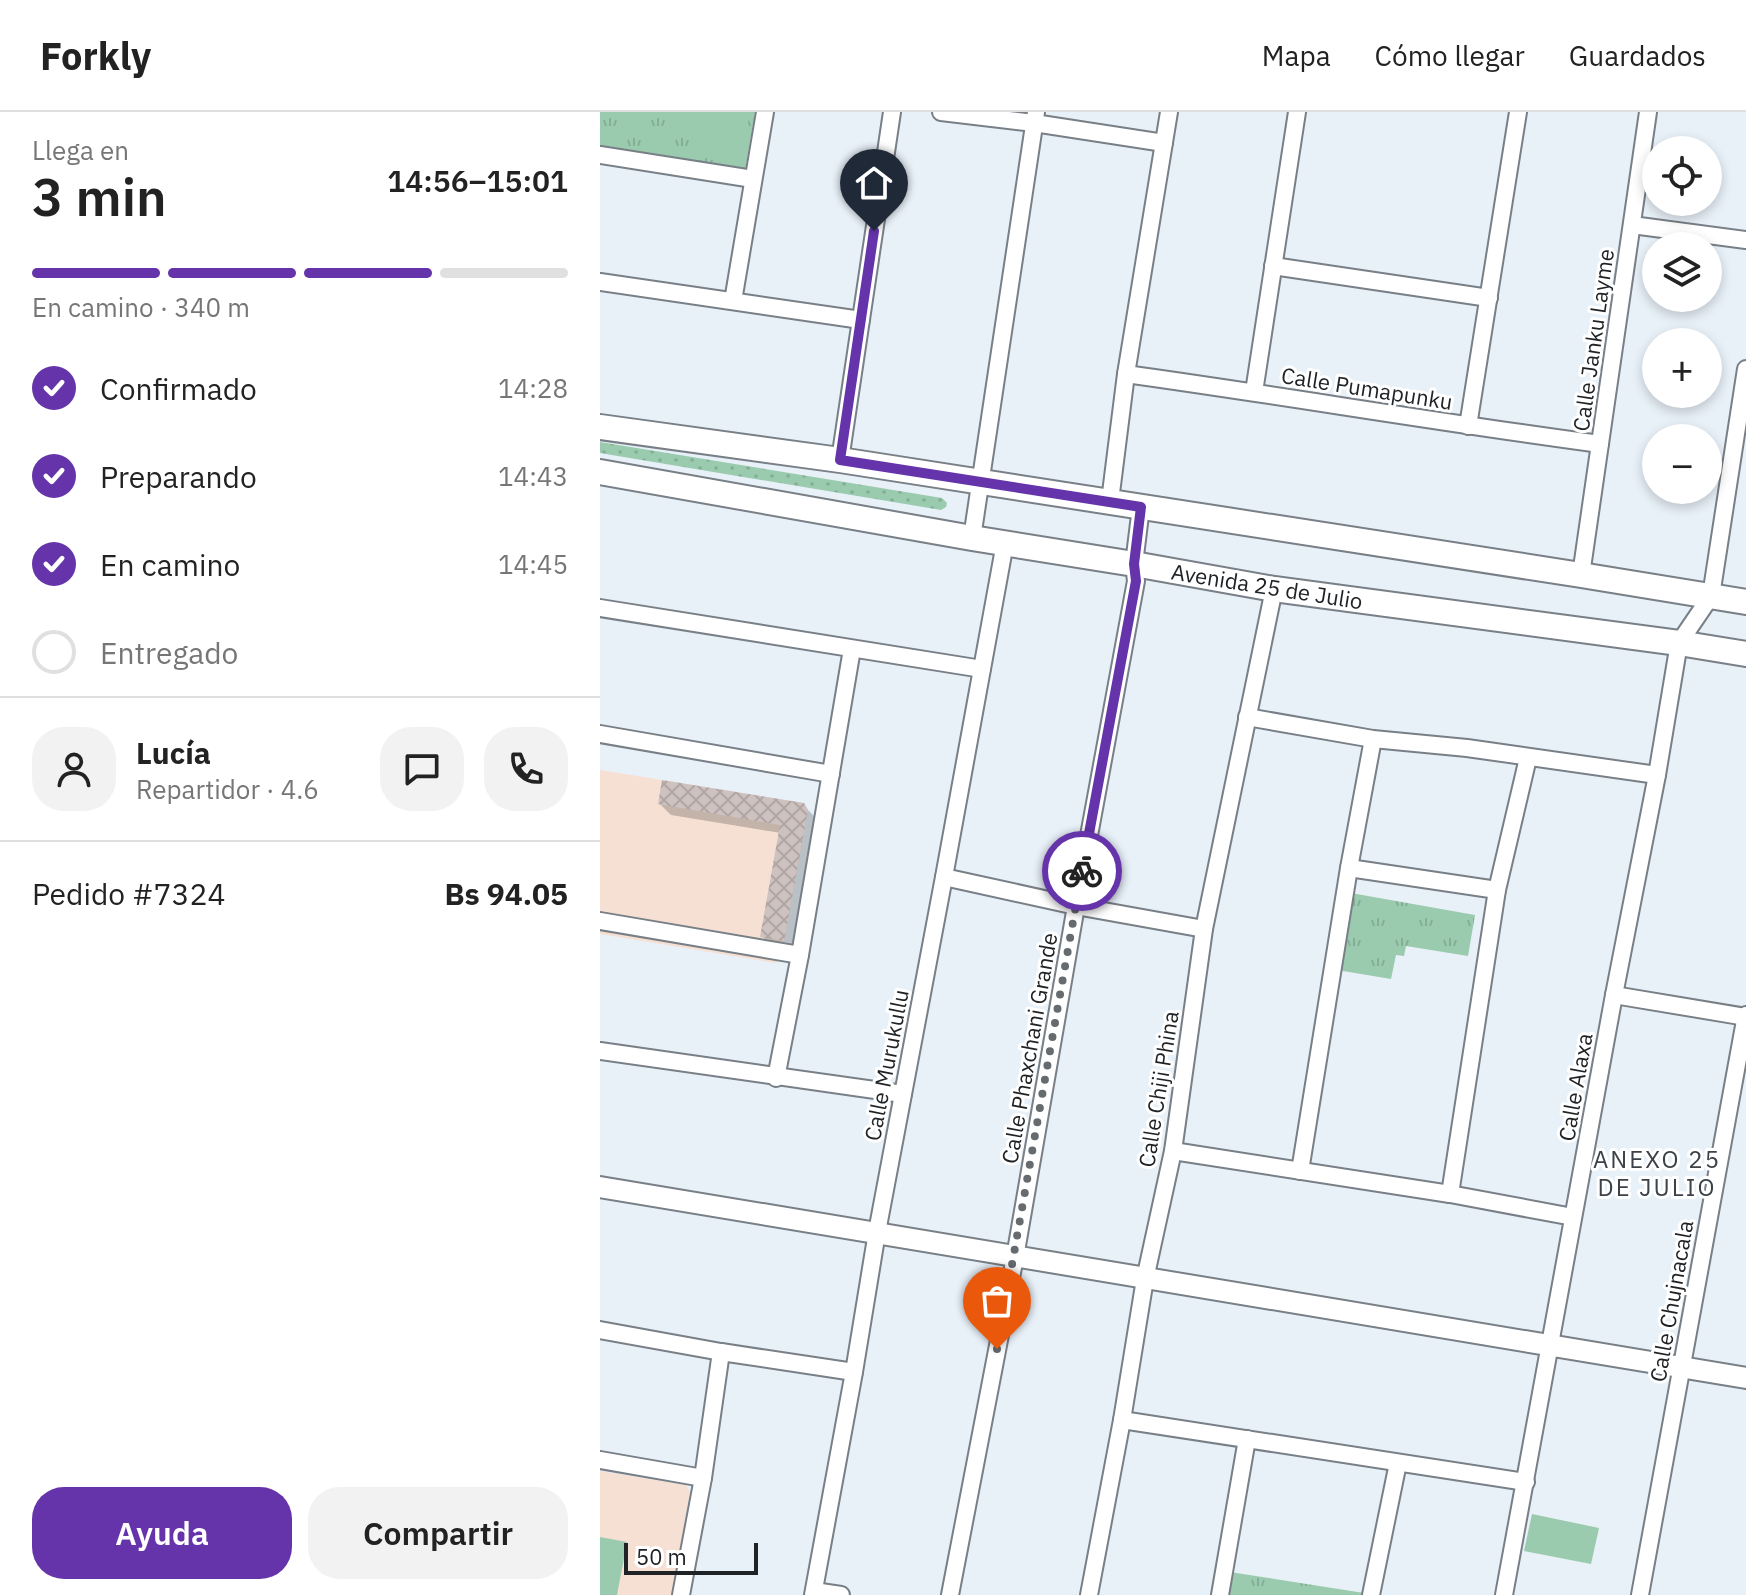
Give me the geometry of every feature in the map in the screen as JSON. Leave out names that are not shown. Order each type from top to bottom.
[{"type":"main road","points":[[600,427],[1110,501],[1746,602]]},
{"type":"main road","name":"Avenida 25 de Julio","points":[[600,472],[1274,589],[1746,654]]},
{"type":"street","points":[[733,301],[765,112]]},
{"type":"street","points":[[840,460],[892,112]]},
{"type":"street","points":[[941,112],[1035,117],[1164,143]]},
{"type":"street","points":[[1110,501],[1126,374],[1169,112]]},
{"type":"street","points":[[1254,392],[1297,112]]},
{"type":"street","name":"Calle Janku Layme","points":[[1581,575],[1648,112]]},
{"type":"street","points":[[1468,426],[1489,298],[1512,113]]},
{"type":"street","points":[[972,538],[1035,117]]},
{"type":"street","points":[[600,155],[753,179]]},
{"type":"street","points":[[1632,225],[1746,240]]},
{"type":"street","points":[[1273,266],[1489,298]]},
{"type":"street","points":[[600,282],[861,320]]},
{"type":"street","points":[[1711,596],[1746,369]]},
{"type":"street","name":"Calle Pumapunku","points":[[1126,374],[1600,444]]},
{"type":"street","name":"Calle Phaxchani Grande","points":[[950,1595],[1015,1257],[1136,581],[1134,564],[1141,507]]},
{"type":"street","name":"Calle Murukullu","points":[[814,1593],[877,1232],[1005,543]]},
{"type":"street","name":"Calle Chiji Phina","points":[[1089,1595],[1145,1279],[1173,1151],[1204,929],[1274,589]]},
{"type":"street","name":"Calle Alaxa","points":[[1504,1595],[1679,643],[1711,596]]},
{"type":"street","points":[[600,608],[982,669]]},
{"type":"street","points":[[776,1078],[852,649]]},
{"type":"street","points":[[1247,717],[1373,739],[1467,748],[1657,775]]},
{"type":"street","points":[[600,734],[831,774]]},
{"type":"street","points":[[1300,1171],[1373,739]]},
{"type":"street","points":[[1450,1194],[1497,890],[1528,758]]},
{"type":"street","points":[[1349,868],[1497,890]]},
{"type":"street","points":[[944,877],[1076,906],[1204,929]]},
{"type":"street","points":[[600,921],[800,955]]},
{"type":"street","points":[[1614,995],[1746,1016]]},
{"type":"street","name":"Calle Chujnacala","points":[[1640,1595],[1746,1016]]},
{"type":"street","points":[[600,1051],[903,1094]]},
{"type":"street","points":[[1173,1151],[1450,1194],[1573,1217]]},
{"type":"street","points":[[600,1187],[1746,1378]]},
{"type":"street","points":[[600,1330],[854,1372]]},
{"type":"street","points":[[681,1595],[703,1478],[721,1352]]},
{"type":"street","points":[[1122,1420],[1526,1482]]},
{"type":"street","points":[[1220,1595],[1247,1439]]},
{"type":"street","points":[[600,1460],[703,1478]]},
{"type":"street","points":[[1371,1595],[1398,1463]]},
{"type":"street","points":[[814,1593],[841,1595]]},
{"type":"shaded area","points":[[600,770],[804,803],[808,810],[781,959],[776,963],[600,934]]},
{"type":"shaded area","points":[[600,1471],[686,1485],[690,1492],[671,1595],[600,1595]]},
{"type":"green space","points":[[600,112],[755,112],[745,171],[600,148]]},
{"type":"green space","points":[[698,112],[750,112],[741,163],[690,155]]},
{"type":"green space","points":[[600,442],[942,498],[947,503],[941,510],[600,453]]},
{"type":"green space","points":[[1351,893],[1475,915],[1468,956],[1406,946],[1404,956],[1396,955],[1391,979],[1337,970]]},
{"type":"green space","points":[[1532,1514],[1599,1528],[1591,1564],[1524,1551]]},
{"type":"green space","points":[[600,1537],[627,1542],[617,1595],[600,1595]]},
{"type":"green space","points":[[1230,1572],[1364,1593],[1364,1595],[1226,1595]]},
{"type":"building","points":[[662,780],[804,803],[808,810],[784,941],[760,937],[780,825],[658,804]]},
{"type":"way so far","points":[[997,1349],[1082,871]]},
{"type":"district","name":"ANEXO 25 DE JULIO","points":[[1657,1173]]},
{"type":"route","points":[[874,231],[840,460],[1141,507],[1134,564],[1136,581],[1082,871]]}]
